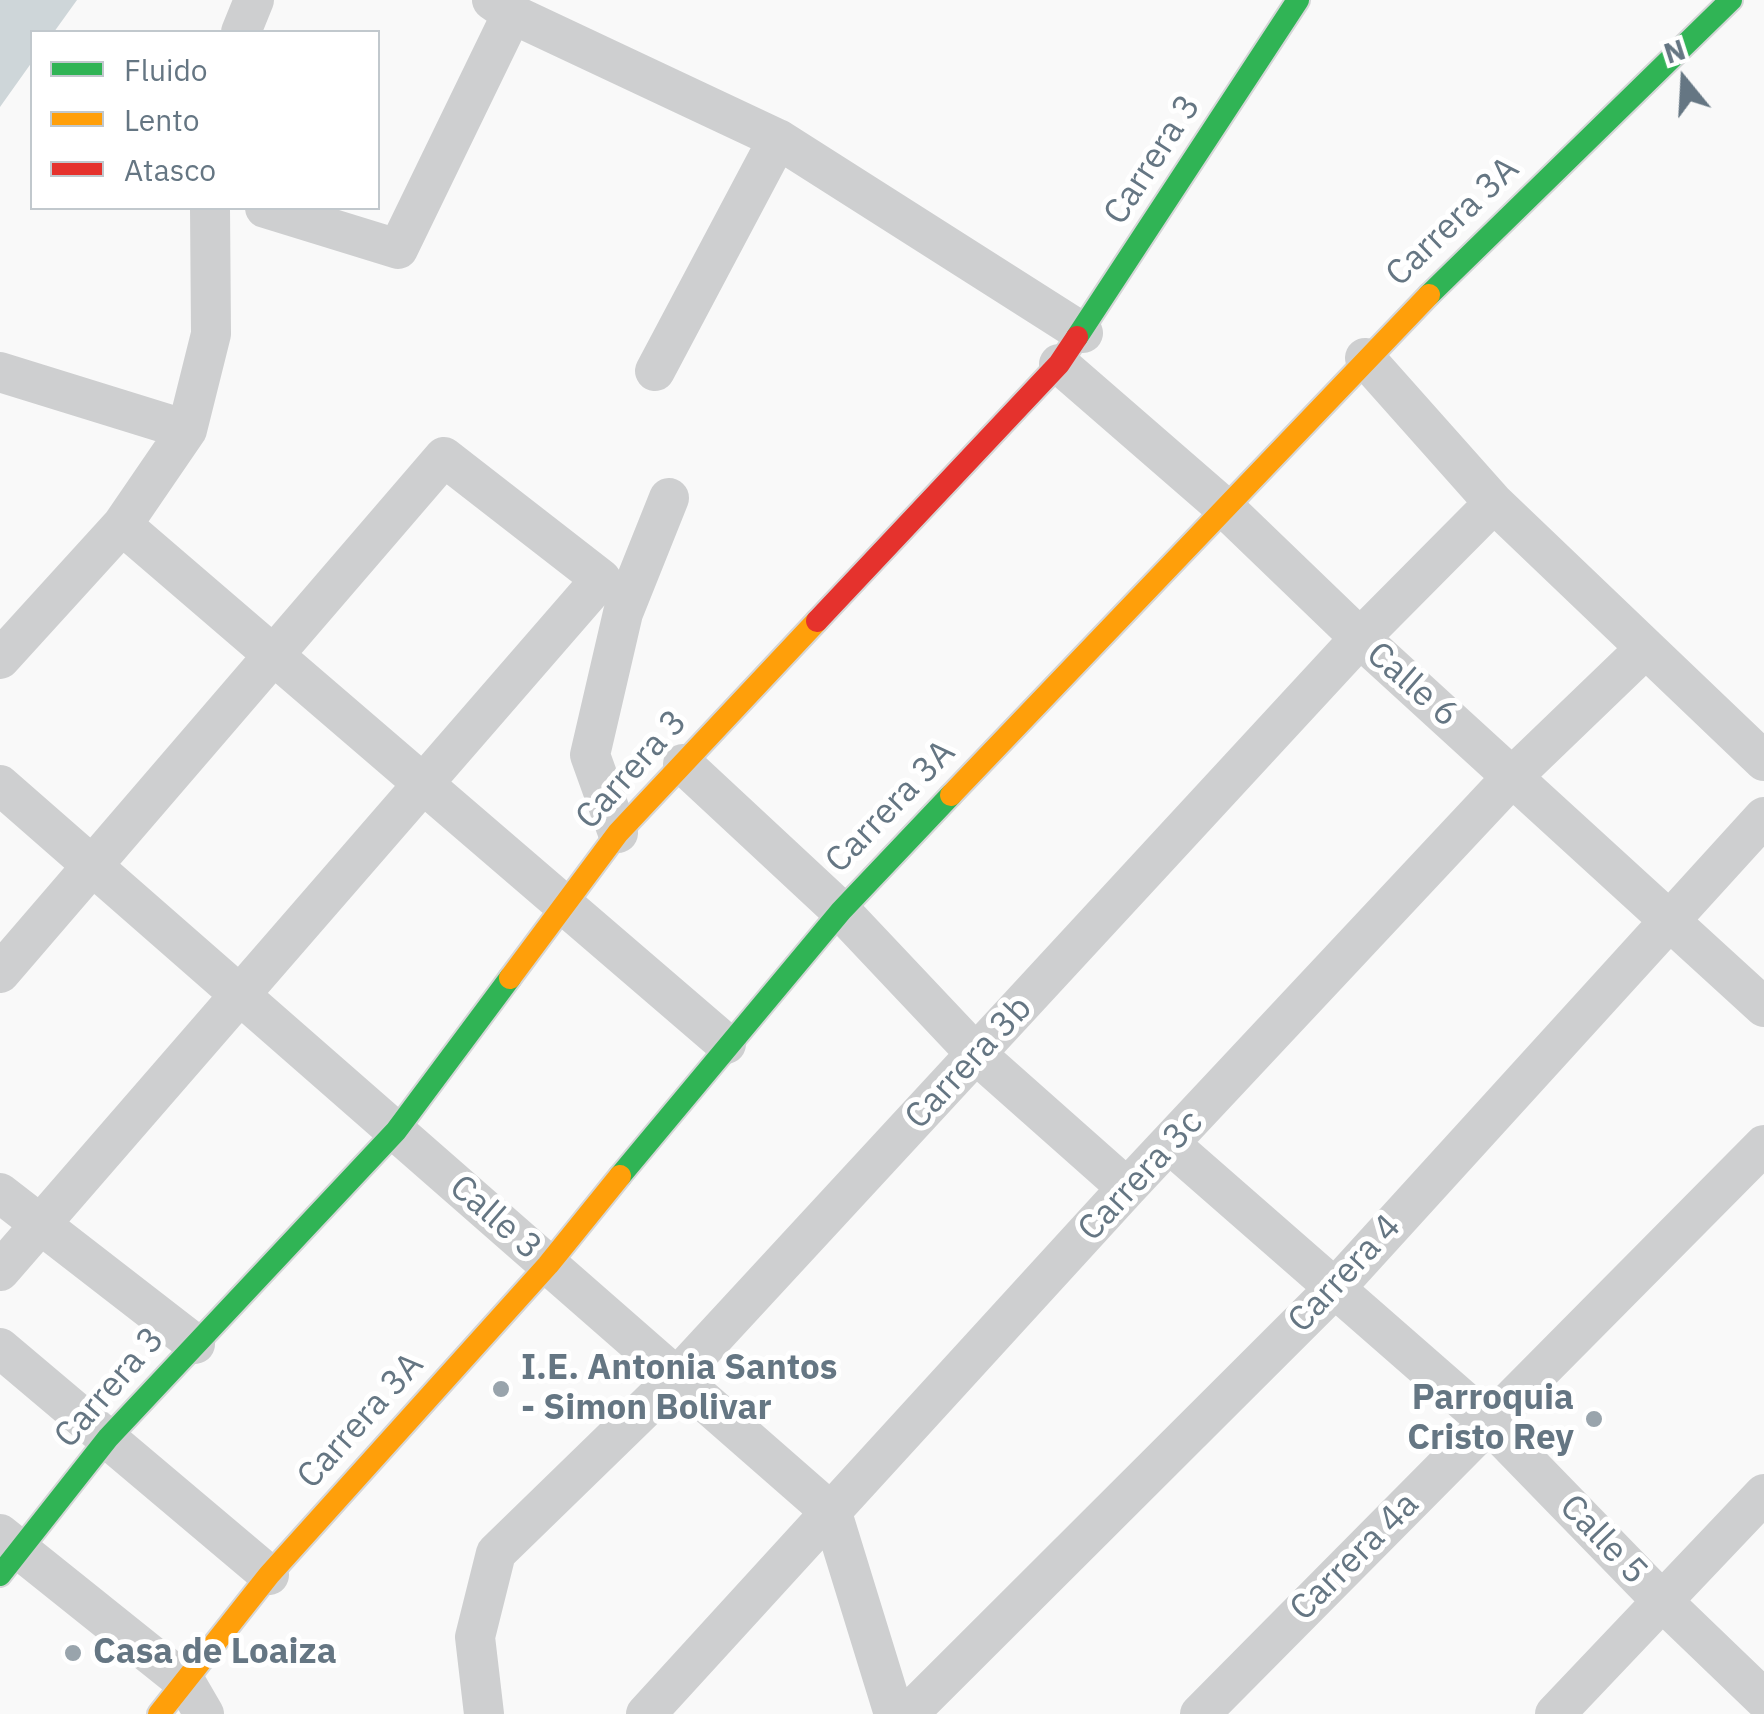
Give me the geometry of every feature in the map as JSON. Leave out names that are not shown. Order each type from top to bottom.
[{"type":"street","points":[[242,30],[254,0]]},
{"type":"street","name":"Carrera 3","points":[[7,1553],[108,1438],[396,1132],[618,833],[1071,348],[1298,0]]},
{"type":"street","name":"Carrera 3A","points":[[159,1714],[195,1699],[269,1576],[548,1265],[726,1044],[841,911],[1226,509],[1364,358],[1730,0]]},
{"type":"street","points":[[271,210],[398,249],[502,7]]},
{"type":"street","name":"Calle 6","points":[[502,7],[778,139],[1071,348],[1226,509],[1360,638],[1764,1008]]},
{"type":"street","points":[[656,371],[778,139]]},
{"type":"street","points":[[0,659],[122,525],[187,430],[212,334],[210,210]]},
{"type":"street","points":[[1364,358],[1494,504],[1764,760]]},
{"type":"street","points":[[0,372],[187,430]]},
{"type":"street","points":[[0,973],[444,457],[601,579],[0,1271]]},
{"type":"street","points":[[618,833],[590,754],[623,612],[669,498]]},
{"type":"street","name":"Carrera 3b","points":[[484,1714],[475,1637],[496,1552],[677,1378],[1360,638],[1494,504]]},
{"type":"street","points":[[122,525],[726,1044]]},
{"type":"street","name":"Carrera 3c","points":[[646,1714],[1127,1188],[1514,775],[1646,648]]},
{"type":"street","points":[[683,764],[841,911],[977,1055],[1127,1188]]},
{"type":"street","name":"Calle 3","points":[[0,785],[832,1513]]},
{"type":"street","name":"Carrera 4","points":[[908,1714],[1336,1286],[1764,817]]},
{"type":"street","name":"Calle 5","points":[[1170,1145],[1489,1423],[1662,1602],[1764,1698]]},
{"type":"street","name":"Carrera 4a","points":[[1200,1714],[1764,1145]]},
{"type":"street","points":[[0,1193],[195,1344]]},
{"type":"street","points":[[0,1348],[269,1576]]},
{"type":"street","points":[[1555,1714],[1764,1494]]},
{"type":"street","points":[[832,1513],[894,1714]]},
{"type":"street","points":[[7,1553],[195,1699]]},
{"type":"shaded area","points":[[0,0],[77,0],[55,30],[30,30],[30,65],[0,107]]},
{"type":"traffic: fast","points":[[1077,337],[1298,0]]},
{"type":"traffic: fast","points":[[1429,295],[1731,0]]},
{"type":"traffic: fast","points":[[620,1176],[841,911],[951,795]]},
{"type":"traffic: fast","points":[[0,1575],[108,1438],[396,1131],[510,978]]},
{"type":"traffic: slow","points":[[951,795],[1429,295]]},
{"type":"traffic: slow","points":[[510,978],[618,833],[817,621]]},
{"type":"traffic: slow","points":[[159,1714],[269,1575],[548,1265],[620,1176]]},
{"type":"traffic: jam","points":[[817,621],[1059,364],[1077,337]]},
{"type":"place","name":"I.E. Antonia Santos - Simon Bolivar","points":[[501,1389]]},
{"type":"place","name":"Parroquia Cristo Rey","points":[[1594,1419]]},
{"type":"place","name":"Casa de Loaiza","points":[[73,1653]]}]
